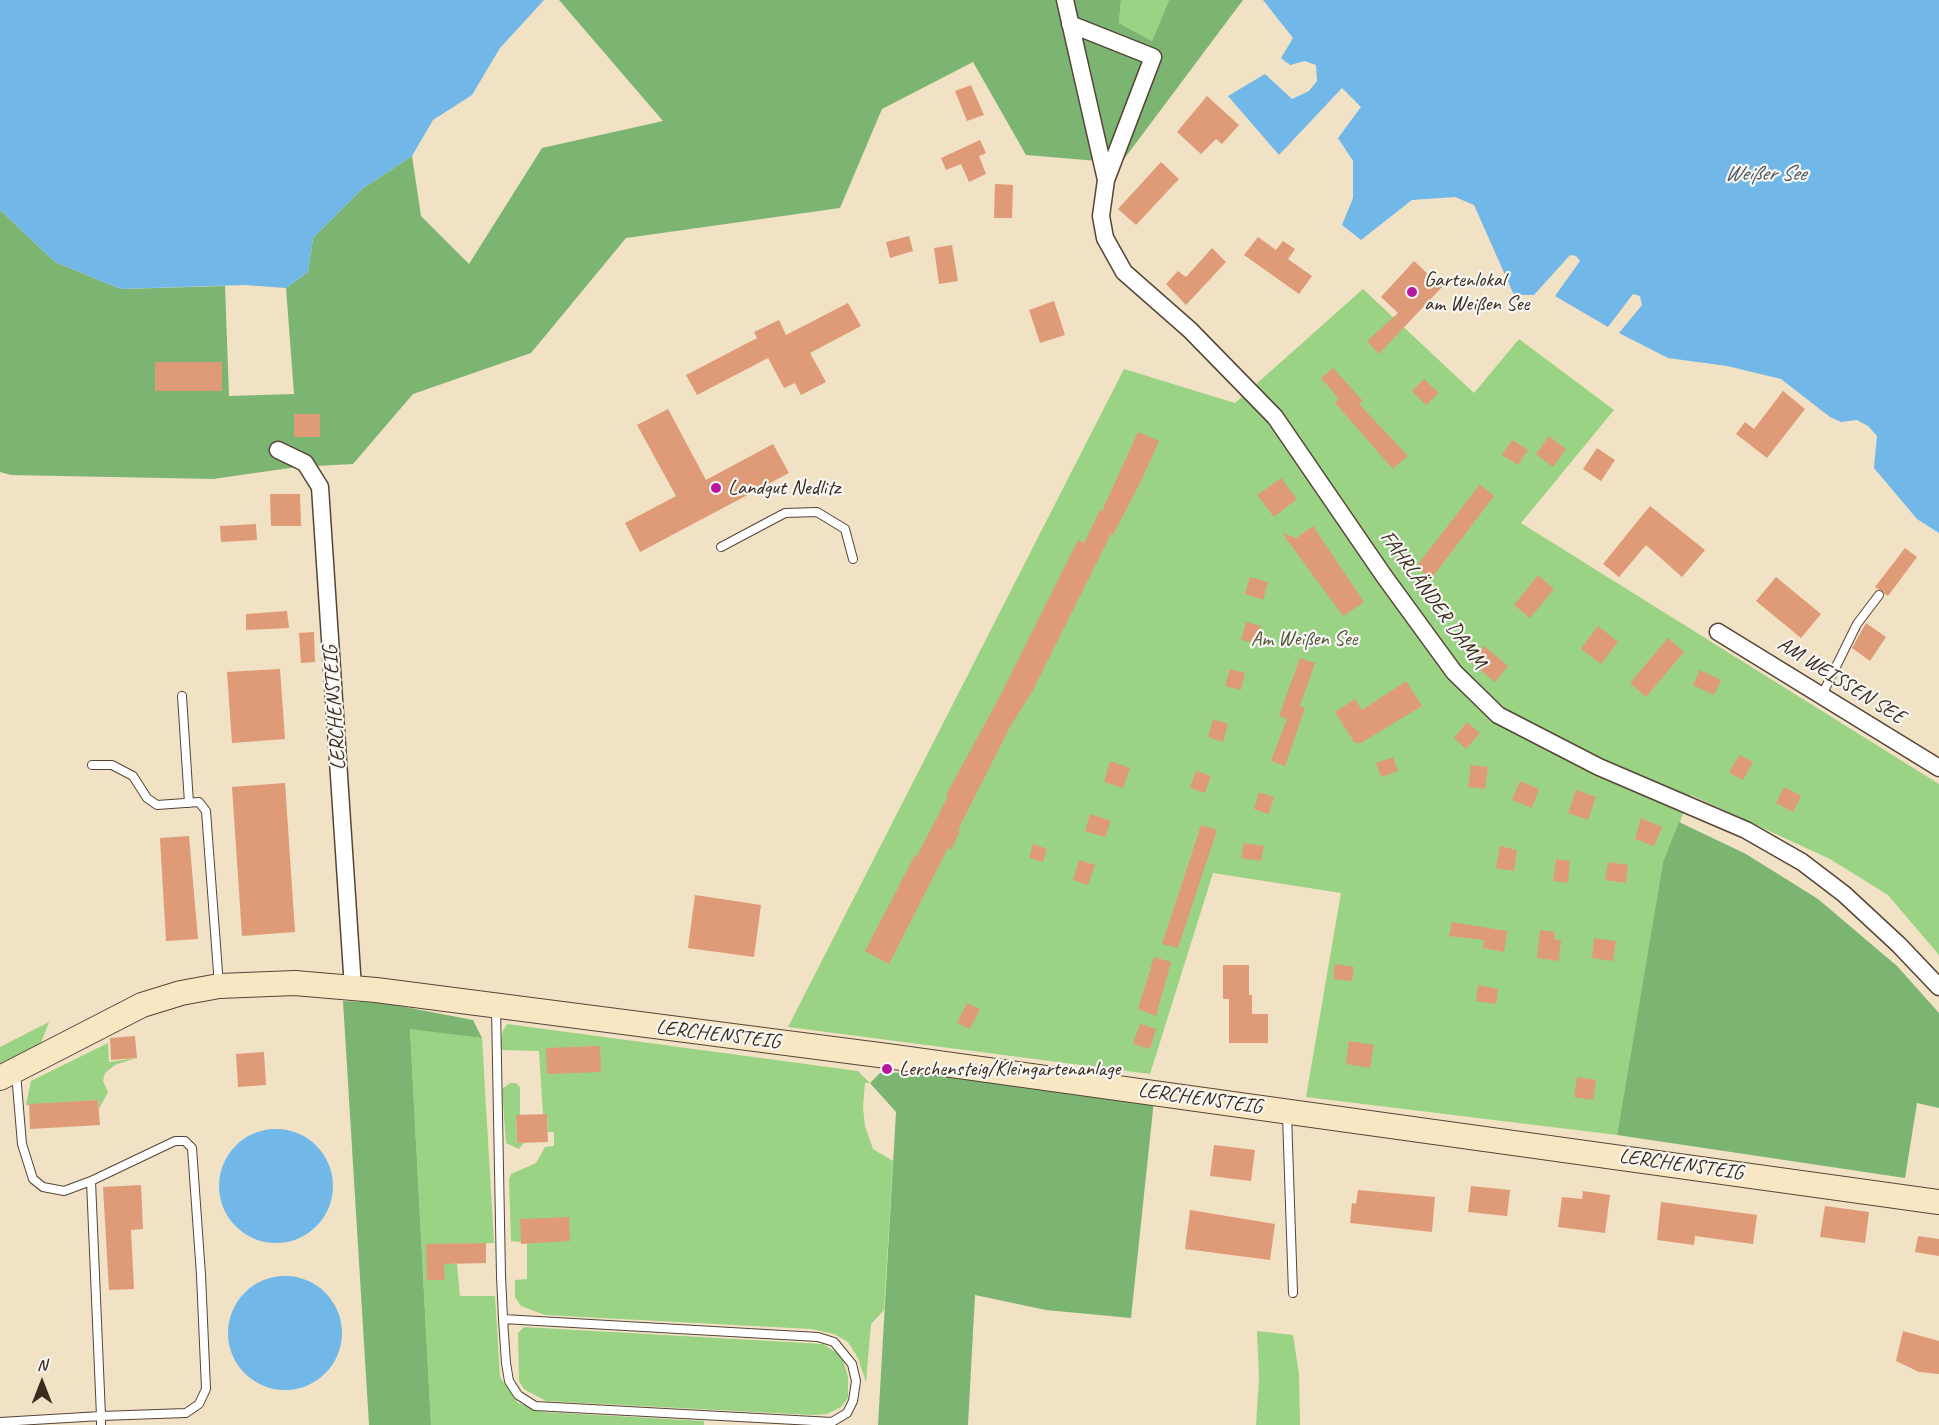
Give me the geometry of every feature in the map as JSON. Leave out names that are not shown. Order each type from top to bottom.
[{"type":"street","name":"FAHRLÄNDER DAMM","points":[[1065,0],[1106,180]]},
{"type":"street","name":"FAHRLÄNDER DAMM","points":[[1070,24],[1153,57],[1106,180],[1101,216],[1105,238],[1124,272],[1190,330],[1275,417],[1454,672],[1498,715],[1599,767],[1746,830],[1803,862],[1892,938],[1939,987]]},
{"type":"street","name":"LERCHENSTEIG","points":[[278,450],[305,463],[320,487],[353,988]]},
{"type":"street","name":"AM WEISSEN SEE","points":[[1718,633],[1939,768]]},
{"type":"street","name":"LERCHENSTEIG","points":[[8,1074],[142,1005],[181,993],[219,986],[285,983],[353,988],[887,1056],[1939,1202]]},
{"type":"lane","points":[[721,547],[785,513],[817,512],[845,529],[853,559]]},
{"type":"lane","points":[[1822,695],[1857,624],[1879,595]]},
{"type":"lane","points":[[183,696],[189,803]]},
{"type":"lane","points":[[92,765],[112,765],[133,776],[147,798],[157,805],[199,802],[206,811],[219,986]]},
{"type":"lane","points":[[496,1006],[504,1319],[509,1381],[518,1395],[535,1406],[832,1422],[847,1413],[853,1401],[856,1381],[852,1364],[834,1342],[818,1336],[504,1319]]},
{"type":"lane","points":[[0,1422],[101,1421],[186,1413],[199,1404],[206,1389],[192,1148],[185,1141],[175,1141],[91,1181],[64,1191],[52,1191],[33,1179],[22,1144],[8,1074]]},
{"type":"lane","points":[[1287,1112],[1293,1293]]},
{"type":"lane","points":[[91,1181],[101,1421]]},
{"type":"green space","points":[[559,0],[1121,0],[1119,23],[1152,41],[1169,0],[1243,0],[1121,163],[1026,155],[973,62],[882,109],[840,208],[626,238],[531,353],[413,394],[353,464],[297,467],[213,479],[11,475],[0,472],[0,210],[55,262],[121,289],[225,286],[229,396],[294,394],[286,288],[308,272],[313,238],[362,189],[412,156],[421,216],[469,264],[542,148],[663,121]]},
{"type":"green space","points":[[1121,0],[1169,0],[1152,41],[1119,23]]},
{"type":"green space","name":"Am Weißen See","points":[[1363,289],[1474,393],[1519,339],[1614,410],[1521,523],[1939,784],[1939,955],[1888,895],[1830,859],[1691,795],[1663,862],[1617,1135],[1306,1097],[1341,893],[1213,873],[1150,1074],[788,1027],[1124,369],[1235,403]]},
{"type":"green space","points":[[1679,822],[1746,854],[1818,899],[1897,966],[1939,1013],[1939,1108],[1917,1103],[1905,1178],[1617,1135],[1663,862]]},
{"type":"green space","points":[[343,1001],[384,1003],[473,1020],[482,1038],[410,1029],[431,1425],[369,1425]]},
{"type":"green space","points":[[49,1022],[39,1048],[0,1069],[0,1047]]},
{"type":"green space","points":[[507,1024],[858,1071],[870,1083],[865,1083],[863,1107],[865,1126],[873,1149],[893,1161],[884,1310],[871,1324],[866,1382],[858,1358],[848,1342],[834,1334],[811,1329],[545,1315],[521,1306],[515,1297],[515,1280],[527,1279],[527,1243],[511,1241],[509,1179],[511,1174],[536,1163],[545,1147],[554,1146],[554,1132],[548,1132],[547,1115],[543,1114],[539,1051],[502,1050],[500,1045]]},
{"type":"green space","points":[[410,1028],[482,1038],[494,1243],[451,1244],[451,1264],[457,1264],[460,1296],[495,1296],[500,1377],[518,1403],[543,1412],[704,1421],[704,1425],[431,1425]]},
{"type":"green space","points":[[108,1043],[109,1062],[136,1058],[115,1065],[105,1073],[103,1081],[108,1092],[99,1109],[98,1100],[26,1105],[31,1081]]},
{"type":"green space","points":[[921,1072],[1154,1100],[1131,1318],[1046,1310],[975,1295],[968,1425],[878,1425],[896,1112],[870,1083],[880,1073]]},
{"type":"green space","points":[[510,1083],[516,1083],[520,1087],[520,1115],[516,1116],[517,1143],[524,1143],[519,1149],[506,1143],[502,1089]]},
{"type":"green space","points":[[524,1327],[823,1344],[842,1356],[848,1377],[848,1398],[841,1407],[827,1414],[812,1415],[546,1401],[524,1389],[519,1381],[518,1333]]},
{"type":"green space","points":[[1257,1331],[1293,1335],[1299,1374],[1300,1425],[1256,1425],[1259,1378]]},
{"type":"water","points":[[0,0],[544,0],[500,48],[472,95],[433,120],[412,156],[362,189],[313,238],[308,272],[286,288],[244,285],[121,289],[55,262],[0,210]]},
{"type":"water","name":"Weißer See","points":[[1263,0],[1939,0],[1939,533],[1917,519],[1874,468],[1877,436],[1868,426],[1857,420],[1841,422],[1830,417],[1781,379],[1727,366],[1668,358],[1619,333],[1642,305],[1640,296],[1633,294],[1608,327],[1555,296],[1580,261],[1576,256],[1570,255],[1534,295],[1514,295],[1474,205],[1455,197],[1412,200],[1361,240],[1342,225],[1353,198],[1353,161],[1338,138],[1361,107],[1342,88],[1279,155],[1228,96],[1265,74],[1292,99],[1309,91],[1317,81],[1316,65],[1305,61],[1290,65],[1281,58],[1293,38]]},
{"type":"water","points":[[276,1129],[298,1134],[316,1146],[328,1164],[333,1186],[328,1208],[316,1226],[298,1238],[276,1243],[254,1238],[236,1226],[224,1208],[219,1186],[224,1164],[236,1146],[254,1134]]},
{"type":"water","points":[[285,1276],[307,1281],[325,1293],[337,1311],[342,1333],[337,1355],[325,1373],[307,1385],[285,1390],[263,1385],[245,1373],[233,1355],[228,1333],[233,1311],[245,1293],[263,1281]]},
{"type":"building","points":[[971,85],[984,115],[967,121],[955,91]]},
{"type":"building","points":[[1207,96],[1239,125],[1222,144],[1216,139],[1201,154],[1177,132]]},
{"type":"building","points":[[980,140],[986,153],[979,156],[986,174],[969,182],[961,164],[946,170],[941,158]]},
{"type":"building","points":[[1161,162],[1179,179],[1136,225],[1118,209]]},
{"type":"building","points":[[995,184],[1013,185],[1012,218],[994,218]]},
{"type":"building","points":[[909,236],[913,251],[890,258],[886,242]]},
{"type":"building","points":[[1258,237],[1276,250],[1283,241],[1295,249],[1288,259],[1312,276],[1299,294],[1244,255]]},
{"type":"building","points":[[952,245],[958,281],[939,284],[934,248]]},
{"type":"building","points":[[1212,248],[1226,262],[1186,305],[1166,284],[1178,271],[1186,277]]},
{"type":"building","name":"Gartenlokal am Weißen See","points":[[1414,261],[1442,287],[1379,354],[1367,341],[1398,313],[1381,297]]},
{"type":"building","points":[[1054,301],[1065,335],[1040,343],[1029,310]]},
{"type":"building","points":[[848,303],[861,326],[810,353],[826,382],[801,395],[795,383],[784,388],[768,358],[697,395],[686,375],[757,338],[754,332],[779,320],[786,335]]},
{"type":"building","points":[[155,362],[222,362],[222,391],[155,391]]},
{"type":"building","points":[[1333,368],[1363,401],[1359,404],[1408,456],[1393,469],[1335,403],[1339,399],[1321,378]]},
{"type":"building","points":[[1424,379],[1439,393],[1426,405],[1412,391]]},
{"type":"building","points":[[1783,391],[1805,409],[1767,458],[1736,434],[1745,422],[1754,429]]},
{"type":"building","name":"Landgut Nedlitz","points":[[668,409],[706,480],[773,444],[789,473],[640,552],[625,523],[676,496],[637,425]]},
{"type":"building","points":[[294,414],[320,414],[320,437],[294,437]]},
{"type":"building","points":[[1138,432],[1159,441],[1141,481],[1113,535],[1111,534],[1033,690],[1010,727],[958,830],[960,831],[951,850],[948,848],[889,964],[865,951],[999,698],[1078,540],[1084,543],[1100,510],[1102,511]]},
{"type":"building","points":[[1549,436],[1566,449],[1553,467],[1536,454]]},
{"type":"building","points":[[1512,440],[1528,450],[1518,465],[1502,455]]},
{"type":"building","points":[[1597,448],[1615,460],[1601,481],[1583,469]]},
{"type":"building","points":[[1281,478],[1297,499],[1274,517],[1257,495]]},
{"type":"building","points":[[1480,484],[1494,496],[1431,579],[1416,567]]},
{"type":"building","points":[[270,494],[300,494],[301,526],[271,526]]},
{"type":"building","points":[[1650,506],[1705,550],[1682,577],[1646,545],[1619,577],[1603,564]]},
{"type":"building","points":[[256,524],[257,540],[221,542],[220,526]]},
{"type":"building","points":[[1313,526],[1364,602],[1343,616],[1282,533],[1296,538]]},
{"type":"building","points":[[1905,548],[1917,557],[1888,596],[1875,587]]},
{"type":"building","points":[[1538,575],[1554,589],[1530,618],[1514,605]]},
{"type":"building","points":[[1250,577],[1268,582],[1263,600],[1245,594]]},
{"type":"building","points":[[1776,577],[1821,614],[1801,638],[1756,601]]},
{"type":"building","points":[[287,611],[289,628],[246,630],[246,614]]},
{"type":"building","points":[[1246,622],[1261,626],[1256,643],[1241,640]]},
{"type":"building","points":[[1866,623],[1886,637],[1870,661],[1852,648]]},
{"type":"building","points":[[1598,626],[1618,642],[1601,664],[1581,649]]},
{"type":"building","points":[[314,632],[315,662],[301,663],[299,633]]},
{"type":"building","points":[[1668,638],[1684,652],[1646,697],[1630,683]]},
{"type":"building","points":[[1484,646],[1508,666],[1495,682],[1471,662]]},
{"type":"building","points":[[1300,658],[1315,663],[1300,706],[1305,708],[1285,766],[1271,761],[1287,719],[1279,716]]},
{"type":"building","points":[[280,669],[285,739],[232,743],[227,672]]},
{"type":"building","points":[[1230,669],[1245,673],[1241,690],[1225,686]]},
{"type":"building","points":[[1700,670],[1721,680],[1714,695],[1693,685]]},
{"type":"building","points":[[1406,681],[1422,706],[1361,743],[1355,743],[1335,712],[1355,699],[1362,710]]},
{"type":"building","points":[[1213,719],[1228,724],[1223,742],[1208,737]]},
{"type":"building","points":[[1467,722],[1480,733],[1466,749],[1454,738]]},
{"type":"building","points":[[1739,755],[1753,762],[1743,780],[1729,773]]},
{"type":"building","points":[[1393,757],[1398,771],[1381,777],[1376,763]]},
{"type":"building","points":[[1110,761],[1130,768],[1123,788],[1104,782]]},
{"type":"building","points":[[1471,765],[1488,767],[1485,789],[1468,787]]},
{"type":"building","points":[[1196,771],[1211,776],[1205,793],[1190,788]]},
{"type":"building","points":[[1520,781],[1539,789],[1532,808],[1512,800]]},
{"type":"building","points":[[285,783],[295,932],[242,936],[232,787]]},
{"type":"building","points":[[1784,787],[1801,796],[1793,812],[1776,803]]},
{"type":"building","points":[[1576,790],[1596,797],[1588,820],[1568,813]]},
{"type":"building","points":[[1259,792],[1274,797],[1269,814],[1254,809]]},
{"type":"building","points":[[1090,814],[1111,821],[1105,837],[1085,831]]},
{"type":"building","points":[[1641,818],[1662,827],[1654,846],[1635,839]]},
{"type":"building","points":[[1201,825],[1217,830],[1178,948],[1162,944]]},
{"type":"building","points":[[189,836],[198,939],[166,941],[160,838]]},
{"type":"building","points":[[1244,843],[1264,846],[1261,861],[1241,858]]},
{"type":"building","points":[[1033,844],[1047,849],[1043,862],[1029,858]]},
{"type":"building","points":[[1500,846],[1517,850],[1514,871],[1496,868]]},
{"type":"building","points":[[1556,859],[1570,861],[1568,883],[1553,881]]},
{"type":"building","points":[[1079,860],[1095,865],[1088,885],[1073,880]]},
{"type":"building","points":[[1608,862],[1628,865],[1626,883],[1605,880]]},
{"type":"building","points":[[695,895],[761,905],[754,957],[688,948]]},
{"type":"building","points":[[1452,922],[1507,931],[1504,952],[1483,948],[1484,940],[1449,936]]},
{"type":"building","points":[[1540,930],[1555,932],[1554,939],[1561,940],[1559,961],[1537,958]]},
{"type":"building","points":[[1594,938],[1616,941],[1613,961],[1592,958]]},
{"type":"building","points":[[1154,957],[1171,962],[1156,1016],[1138,1009]]},
{"type":"building","points":[[1335,964],[1354,967],[1352,981],[1333,979]]},
{"type":"building","points":[[1223,965],[1249,965],[1249,995],[1252,995],[1252,1014],[1268,1014],[1268,1043],[1229,1043],[1229,999],[1223,999]]},
{"type":"building","points":[[1478,985],[1498,989],[1496,1004],[1476,1001]]},
{"type":"building","points":[[967,1003],[980,1009],[970,1029],[957,1023]]},
{"type":"building","points":[[1140,1024],[1156,1029],[1150,1049],[1133,1044]]},
{"type":"building","points":[[135,1036],[137,1058],[111,1060],[110,1038]]},
{"type":"building","points":[[1349,1041],[1374,1045],[1370,1068],[1346,1064]]},
{"type":"building","points":[[600,1046],[601,1072],[547,1074],[546,1048]]},
{"type":"building","points":[[264,1052],[266,1085],[238,1087],[236,1054]]},
{"type":"building","points":[[1577,1077],[1596,1080],[1593,1100],[1574,1097]]},
{"type":"building","points":[[98,1100],[100,1125],[30,1129],[29,1104]]},
{"type":"building","points":[[547,1114],[548,1142],[517,1143],[516,1115]]},
{"type":"building","points":[[1214,1145],[1255,1150],[1251,1181],[1210,1176]]},
{"type":"building","points":[[141,1185],[143,1229],[131,1230],[134,1289],[109,1290],[103,1187]]},
{"type":"building","points":[[1471,1186],[1510,1190],[1507,1216],[1468,1212]]},
{"type":"building","points":[[1358,1190],[1435,1197],[1432,1232],[1350,1223],[1352,1203],[1356,1204]]},
{"type":"building","points":[[1583,1191],[1610,1195],[1605,1233],[1558,1227],[1562,1197],[1582,1199]]},
{"type":"building","points":[[1661,1202],[1757,1215],[1753,1244],[1695,1236],[1694,1245],[1657,1240]]},
{"type":"building","points":[[1825,1206],[1869,1212],[1865,1243],[1820,1237]]},
{"type":"building","points":[[1190,1210],[1275,1224],[1270,1260],[1185,1249]]},
{"type":"building","points":[[569,1217],[570,1241],[521,1244],[520,1219]]},
{"type":"building","points":[[1918,1236],[1939,1239],[1939,1256],[1915,1252]]},
{"type":"building","points":[[486,1243],[486,1263],[444,1264],[445,1280],[427,1280],[426,1244]]},
{"type":"building","points":[[1903,1331],[1939,1341],[1939,1374],[1919,1372],[1896,1361]]},
{"type":"place","name":"Gartenlokal am Weißen See","points":[[1412,292]]},
{"type":"place","name":"Landgut Nedlitz","points":[[716,488]]},
{"type":"place","name":"Lerchensteig/Kleingartenanlage","points":[[887,1069]]}]
